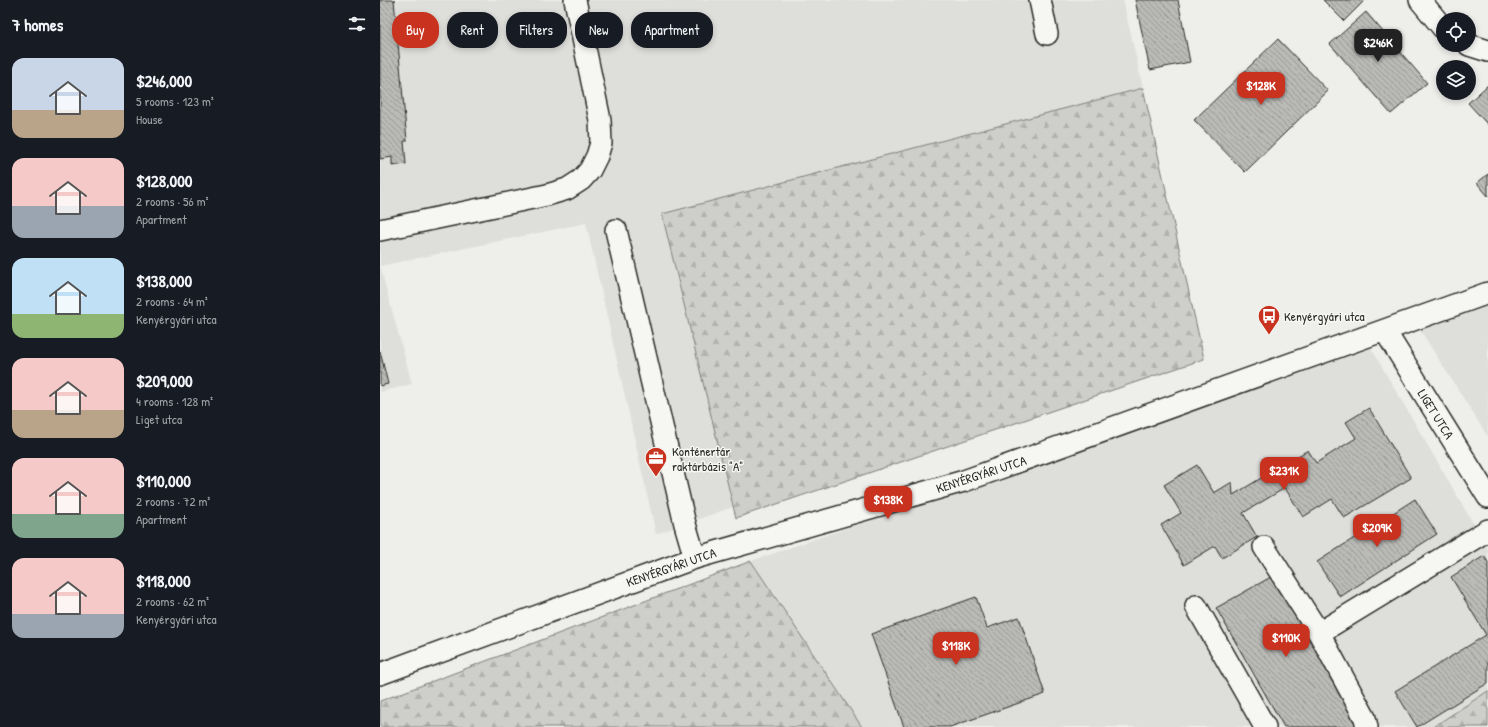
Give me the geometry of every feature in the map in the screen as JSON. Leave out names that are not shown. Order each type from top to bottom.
[{"type":"street","points":[[380,230],[547,195],[567,189],[580,180],[590,170],[597,156],[601,143],[600,120],[575,0]]},
{"type":"street","points":[[1040,0],[1047,34]]},
{"type":"street","points":[[1420,0],[1436,19]]},
{"type":"street","points":[[1476,47],[1488,51]]},
{"type":"street","points":[[616,230],[685,524],[695,558]]},
{"type":"street","name":"KENYÉRGYÁRI UTCA","points":[[380,674],[695,558],[964,481],[1488,293]]},
{"type":"street","name":"LIGET UTCA","points":[[1385,331],[1488,497]]},
{"type":"street","points":[[1319,633],[1488,530]]},
{"type":"street","points":[[1264,547],[1319,633],[1365,718],[1367,727]]},
{"type":"street","points":[[1196,606],[1266,727]]},
{"type":"shaded area","points":[[380,0],[1123,0],[1143,88],[662,214],[733,507],[656,534],[586,223],[380,266]]},
{"type":"shaded area","points":[[380,266],[412,384],[380,392]]},
{"type":"shaded area","points":[[1488,299],[1488,437],[1417,325]]},
{"type":"shaded area","points":[[1371,348],[1488,549],[1488,691],[1433,727],[862,727],[751,561]]},
{"type":"green space","points":[[1143,88],[1204,359],[736,518],[662,214]]},
{"type":"green space","points":[[751,561],[862,727],[380,727],[380,701]]},
{"type":"green space","points":[[1488,691],[1488,727],[1433,727]]},
{"type":"building","points":[[380,0],[394,0],[395,12],[392,12],[392,48],[398,48],[407,141],[404,141],[406,164],[392,166],[392,157],[380,159]]},
{"type":"building","points":[[1135,0],[1178,0],[1190,62],[1150,70]]},
{"type":"building","points":[[1323,0],[1365,0],[1344,21]]},
{"type":"building","points":[[1366,12],[1427,83],[1391,114],[1330,44]]},
{"type":"building","points":[[1278,39],[1328,91],[1245,172],[1194,120]]},
{"type":"building","points":[[1488,85],[1488,125],[1468,103],[1471,100],[1476,100],[1476,96]]},
{"type":"building","points":[[1488,174],[1488,196],[1477,183]]},
{"type":"building","points":[[380,351],[388,384],[380,386]]},
{"type":"building","points":[[1369,408],[1411,478],[1344,518],[1332,499],[1303,517],[1285,488],[1243,513],[1257,537],[1222,558],[1215,546],[1184,565],[1161,525],[1181,513],[1164,485],[1197,465],[1214,493],[1232,482],[1233,495],[1308,450],[1316,463],[1356,438],[1346,422]]},
{"type":"building","points":[[1415,499],[1437,534],[1340,597],[1317,562]]},
{"type":"building","points":[[1484,556],[1488,562],[1488,683],[1417,727],[1395,691],[1486,635],[1451,577]]},
{"type":"building","points":[[1278,573],[1360,727],[1284,727],[1216,608]]},
{"type":"building","points":[[976,597],[987,628],[1019,617],[1045,694],[950,727],[904,727],[871,634]]},
{"type":"place","name":"Kenyérgyári utca","points":[[1269,336]]},
{"type":"place","name":"Konténertár raktárbázis \"A\"","points":[[656,478]]}]
